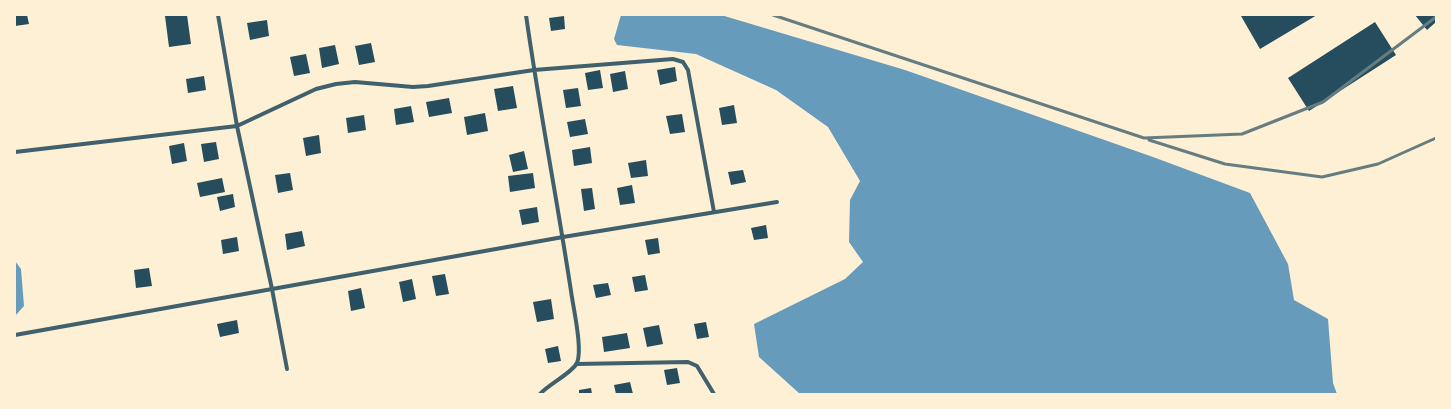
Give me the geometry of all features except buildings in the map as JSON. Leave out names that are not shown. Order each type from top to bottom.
[{"type":"street","points":[[218,15],[236,126],[272,289],[287,369]]},
{"type":"street","points":[[526,15],[563,237],[578,337],[579,355],[576,364],[568,373],[546,387],[540,394]]},
{"type":"street","points":[[15,152],[236,126],[316,89],[336,84],[355,82],[413,87],[428,86],[534,70],[673,59],[683,62],[688,70],[714,212]]},
{"type":"street","points":[[15,335],[563,237],[776,202]]},
{"type":"street","points":[[576,364],[688,362],[696,366],[714,394]]},
{"type":"water","points":[[621,15],[721,15],[905,70],[1153,157],[1250,193],[1288,264],[1294,300],[1328,319],[1333,383],[1337,394],[800,394],[759,357],[754,324],[845,279],[863,262],[849,242],[850,200],[860,181],[828,127],[776,90],[696,54],[617,45],[614,39]]},
{"type":"water","points":[[15,261],[21,269],[24,306],[15,316]]},
{"type":"railway","points":[[773,15],[1144,138],[1242,134],[1323,102],[1436,17]]},
{"type":"railway","points":[[1149,140],[1225,164],[1322,177],[1378,164],[1436,138]]}]
